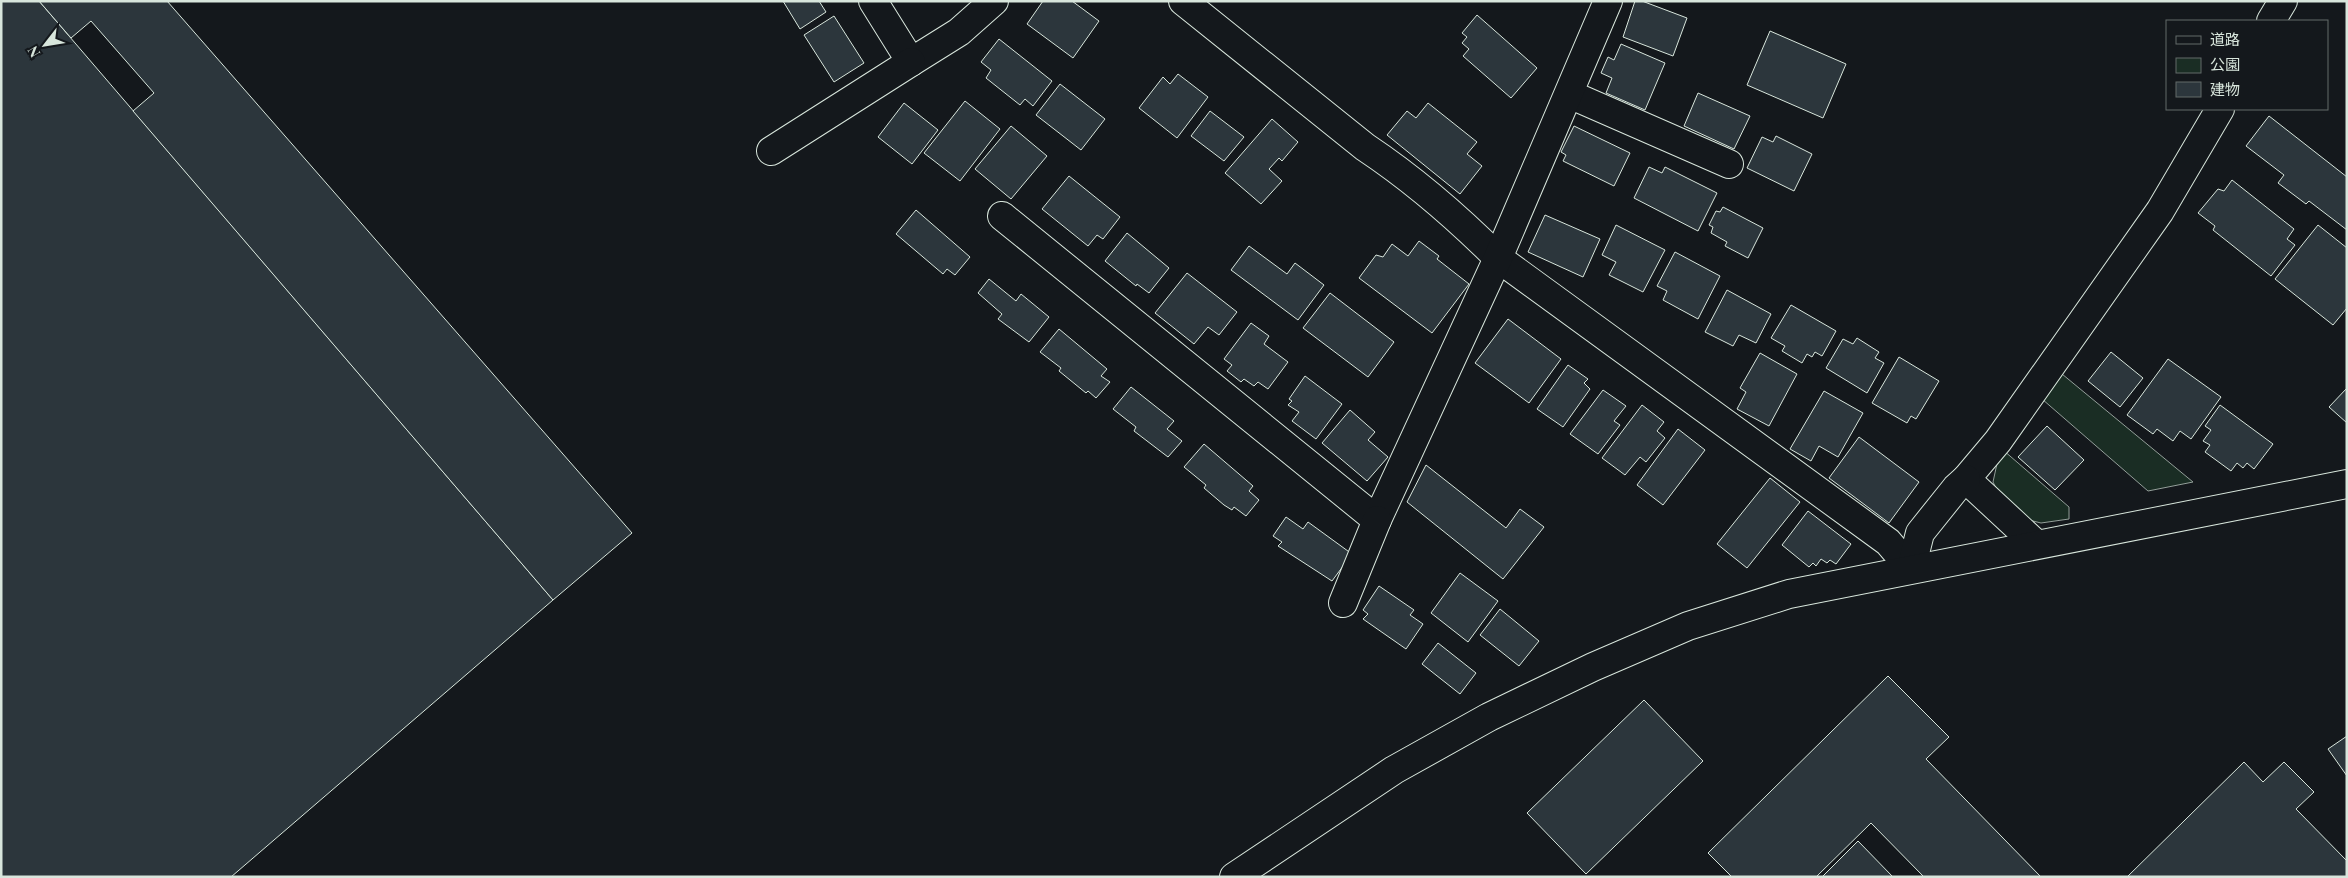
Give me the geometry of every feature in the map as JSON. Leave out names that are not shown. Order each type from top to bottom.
[{"type":"street","points":[[872,1],[911,62]]},
{"type":"street","points":[[771,151],[959,32],[994,1]]},
{"type":"street","points":[[1183,1],[1365,147],[1394,167],[1477,237],[1498,258],[1888,542],[1911,569]]},
{"type":"street","points":[[1343,603],[1377,520],[1498,258],[1608,1]]},
{"type":"street","points":[[2272,20],[2283,1]]},
{"type":"street","points":[[1569,94],[1729,164]]},
{"type":"street","points":[[1911,569],[1920,533],[1956,488],[1998,441],[2160,211],[2219,110]]},
{"type":"street","points":[[1002,216],[1377,520]]},
{"type":"street","points":[[1966,479],[2036,544]]},
{"type":"street","points":[[1234,877],[1394,770],[1489,717],[1593,666],[1688,626],[1789,594],[2347,484]]},
{"type":"green space","points":[[2062,374],[2193,482],[2148,491],[2042,399]]},
{"type":"green space","points":[[2003,450],[2069,507],[2069,519],[2041,523],[2029,520],[1995,486],[1993,482],[1998,459]]},
{"type":"building","points":[[1,1],[39,1],[553,600],[231,877],[1,877]]},
{"type":"building","points":[[39,1],[167,1],[632,533],[553,600],[133,111],[154,93],[91,21],[71,38]]},
{"type":"building","points":[[783,1],[819,1],[826,12],[800,29]]},
{"type":"building","points":[[1043,1],[1072,1],[1099,21],[1073,58],[1027,24]]},
{"type":"building","points":[[1635,1],[1642,1],[1687,18],[1673,56],[1623,37]]},
{"type":"building","points":[[1477,15],[1537,68],[1511,98],[1463,56],[1469,49],[1462,43],[1467,37],[1462,33]]},
{"type":"building","points":[[834,16],[864,63],[834,82],[804,35]]},
{"type":"building","points":[[1770,31],[1846,64],[1823,118],[1747,85]]},
{"type":"building","points":[[999,39],[1052,81],[1033,106],[1025,99],[1020,105],[986,78],[991,70],[981,62]]},
{"type":"building","points":[[1621,44],[1665,63],[1645,110],[1606,93],[1612,78],[1601,73],[1608,57],[1614,60]]},
{"type":"building","points":[[1178,74],[1208,97],[1177,138],[1139,108],[1163,77],[1170,84]]},
{"type":"building","points":[[1060,84],[1105,119],[1081,150],[1036,115]]},
{"type":"building","points":[[1698,93],[1750,116],[1734,149],[1684,126]]},
{"type":"building","points":[[965,101],[1000,129],[960,181],[924,153]]},
{"type":"building","points":[[904,103],[938,130],[912,164],[878,137]]},
{"type":"building","points":[[1428,103],[1477,142],[1467,154],[1482,166],[1460,194],[1387,135],[1407,111],[1416,118]]},
{"type":"building","points":[[1210,111],[1244,137],[1224,161],[1191,136]]},
{"type":"building","points":[[2269,116],[2347,177],[2347,230],[2309,201],[2306,204],[2278,183],[2284,175],[2246,146]]},
{"type":"building","points":[[1272,119],[1298,142],[1282,161],[1279,158],[1269,169],[1282,181],[1261,204],[1225,173]]},
{"type":"building","points":[[1011,126],[1047,156],[1011,199],[975,169]]},
{"type":"building","points":[[1574,126],[1630,153],[1614,186],[1563,161],[1566,155],[1561,152]]},
{"type":"building","points":[[1776,136],[1812,154],[1794,191],[1747,168],[1762,137],[1773,142]]},
{"type":"building","points":[[1649,167],[1662,173],[1665,167],[1717,193],[1698,231],[1634,198]]},
{"type":"building","points":[[1069,176],[1120,217],[1103,239],[1097,235],[1088,246],[1042,209]]},
{"type":"building","points":[[2232,180],[2294,229],[2287,239],[2295,245],[2271,276],[2213,230],[2215,226],[2198,213],[2218,189],[2224,191]]},
{"type":"building","points":[[1723,207],[1763,228],[1748,258],[1725,246],[1727,242],[1711,233],[1713,227],[1709,225],[1716,211],[1720,212]]},
{"type":"building","points":[[916,210],[970,257],[955,275],[947,269],[943,274],[896,234]]},
{"type":"building","points":[[1545,215],[1600,239],[1583,277],[1528,252]]},
{"type":"building","points":[[1616,225],[1665,250],[1643,292],[1609,275],[1616,262],[1602,255]]},
{"type":"building","points":[[2318,225],[2347,248],[2347,308],[2333,325],[2275,279]]},
{"type":"building","points":[[1127,233],[1169,268],[1149,293],[1137,284],[1136,286],[1105,261]]},
{"type":"building","points":[[1419,241],[1439,256],[1437,259],[1469,284],[1432,333],[1359,278],[1376,255],[1383,257],[1392,244],[1408,256]]},
{"type":"building","points":[[1249,246],[1287,274],[1295,263],[1324,285],[1298,320],[1231,270]]},
{"type":"building","points":[[1675,252],[1720,276],[1698,319],[1663,300],[1667,291],[1657,286]]},
{"type":"building","points":[[1187,273],[1237,312],[1219,335],[1208,327],[1194,344],[1155,313]]},
{"type":"building","points":[[989,279],[1016,301],[1021,294],[1049,317],[1029,342],[998,319],[1002,314],[978,293]]},
{"type":"building","points":[[1727,290],[1771,314],[1756,343],[1739,335],[1733,346],[1705,332]]},
{"type":"building","points":[[1330,293],[1394,342],[1368,377],[1303,328]]},
{"type":"building","points":[[1791,305],[1836,331],[1822,356],[1815,352],[1812,357],[1807,354],[1802,363],[1782,351],[1785,346],[1771,338]]},
{"type":"building","points":[[1508,319],[1561,359],[1529,403],[1475,363]]},
{"type":"building","points":[[1251,323],[1269,336],[1264,344],[1288,362],[1268,389],[1258,382],[1254,386],[1244,379],[1241,382],[1227,371],[1232,365],[1224,359]]},
{"type":"building","points":[[1059,329],[1107,369],[1101,376],[1110,382],[1096,398],[1088,391],[1086,393],[1059,371],[1061,368],[1040,352]]},
{"type":"building","points":[[1857,338],[1879,352],[1875,358],[1884,363],[1867,393],[1826,368],[1843,339],[1853,344]]},
{"type":"building","points":[[2111,352],[2143,378],[2120,407],[2088,381]]},
{"type":"building","points":[[1760,353],[1797,374],[1769,426],[1737,409],[1746,392],[1740,388]]},
{"type":"building","points":[[1899,357],[1939,381],[1916,419],[1911,416],[1907,423],[1872,403]]},
{"type":"building","points":[[2168,359],[2221,397],[2191,439],[2180,431],[2173,441],[2157,429],[2153,434],[2127,415]]},
{"type":"building","points":[[1568,365],[1588,379],[1584,383],[1590,389],[1563,427],[1537,409]]},
{"type":"building","points":[[1305,376],[1342,404],[1316,439],[1292,421],[1299,412],[1288,405],[1292,401],[1289,399]]},
{"type":"building","points":[[1131,387],[1174,421],[1167,429],[1182,441],[1168,457],[1134,431],[1136,427],[1113,409]]},
{"type":"building","points":[[2347,388],[2347,423],[2329,407]]},
{"type":"building","points":[[1603,390],[1626,406],[1614,421],[1620,425],[1598,454],[1570,434]]},
{"type":"building","points":[[1824,391],[1863,413],[1838,457],[1819,446],[1811,461],[1790,449]]},
{"type":"building","points":[[1642,405],[1664,422],[1657,431],[1665,438],[1646,462],[1640,457],[1625,475],[1602,458]]},
{"type":"building","points":[[2220,405],[2273,444],[2254,469],[2247,463],[2243,468],[2237,463],[2231,471],[2205,452],[2210,445],[2203,441],[2211,430],[2205,426]]},
{"type":"building","points":[[1350,410],[1375,432],[1368,440],[1388,457],[1367,481],[1322,443]]},
{"type":"building","points":[[2047,426],[2084,460],[2055,490],[2018,457]]},
{"type":"building","points":[[1678,429],[1705,450],[1663,505],[1637,485]]},
{"type":"building","points":[[1859,437],[1919,482],[1889,523],[1829,478]]},
{"type":"building","points":[[1204,444],[1253,486],[1249,491],[1259,500],[1246,516],[1234,507],[1232,510],[1224,505],[1204,488],[1206,485],[1184,467]]},
{"type":"building","points":[[1426,465],[1506,528],[1520,509],[1544,527],[1503,579],[1407,502]]},
{"type":"building","points":[[1770,478],[1800,502],[1747,568],[1717,544]]},
{"type":"building","points":[[1808,511],[1851,544],[1836,564],[1830,560],[1827,563],[1821,559],[1816,566],[1813,563],[1809,567],[1782,545]]},
{"type":"building","points":[[1286,517],[1303,529],[1308,522],[1352,554],[1332,581],[1278,546],[1282,542],[1273,536]]},
{"type":"building","points":[[1460,573],[1498,601],[1468,642],[1431,613]]},
{"type":"building","points":[[1379,586],[1414,610],[1410,615],[1423,624],[1406,649],[1363,619],[1368,614],[1363,610]]},
{"type":"building","points":[[1500,609],[1539,641],[1519,666],[1480,635]]},
{"type":"building","points":[[1438,643],[1476,673],[1460,694],[1422,664]]},
{"type":"building","points":[[1888,676],[1949,737],[1926,759],[2041,877],[1924,877],[1871,823],[1816,877],[1732,877],[1708,853]]},
{"type":"building","points":[[1644,700],[1703,761],[1586,874],[1527,813]]},
{"type":"building","points":[[2347,736],[2347,776],[2328,749]]},
{"type":"building","points":[[2244,762],[2263,782],[2284,762],[2314,792],[2296,809],[2347,861],[2347,877],[2127,877]]},
{"type":"building","points":[[1858,841],[1893,877],[1822,877]]}]
